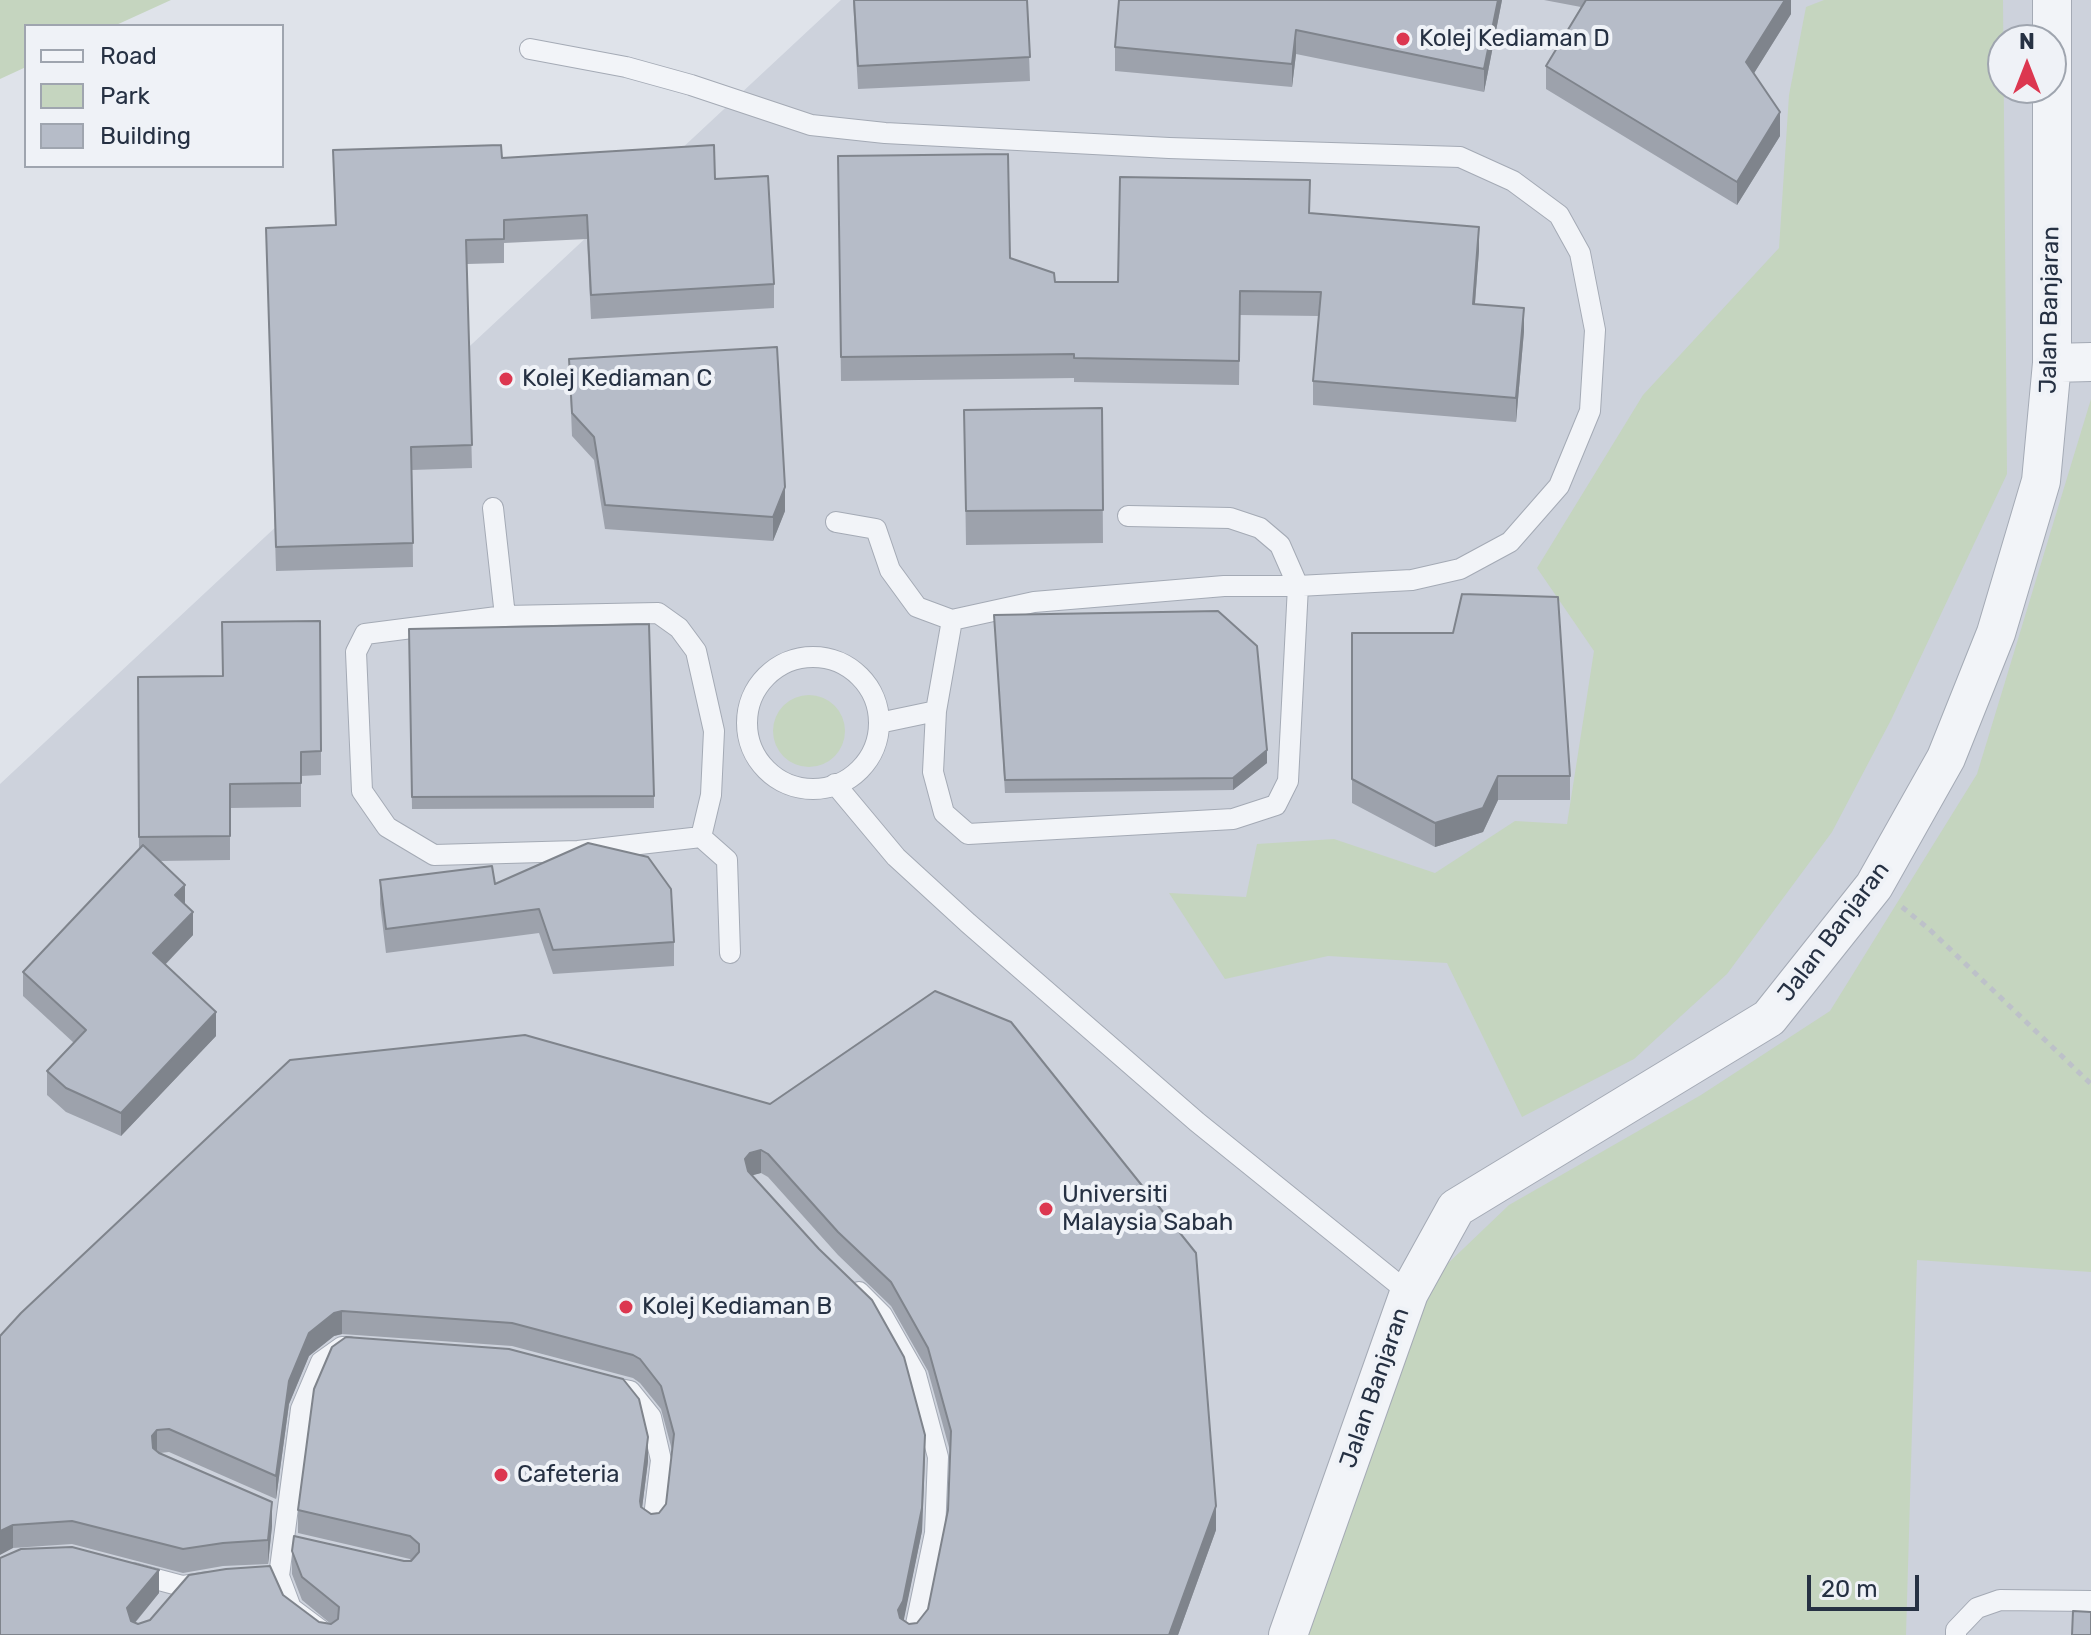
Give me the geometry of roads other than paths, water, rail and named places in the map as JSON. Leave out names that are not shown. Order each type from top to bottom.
[{"type":"street","name":"Jalan Banjaran","points":[[1288,1635],[1409,1293],[1456,1208],[1769,1018],[1874,886],[1946,758],[1996,633],[2041,481],[2052,363],[2052,0]]},
{"type":"street","points":[[2052,363],[2091,362]]},
{"type":"lane","points":[[530,49],[626,67],[811,125],[885,133],[1169,148],[1460,157],[1513,181],[1559,215],[1580,253],[1595,330],[1590,411],[1559,486],[1510,542],[1460,569],[1412,580],[1224,586],[1034,602],[952,620],[917,607],[890,570],[876,529],[836,522]]},
{"type":"lane","points":[[493,508],[505,616]]},
{"type":"lane","points":[[952,620],[936,711],[933,772],[944,813],[968,834],[1233,819],[1276,805],[1288,781],[1298,586],[1280,545],[1260,528],[1230,518],[1128,516]]},
{"type":"lane","points":[[701,837],[711,795],[714,731],[696,651],[679,628],[658,613],[505,616],[365,634],[356,652],[362,791],[387,827],[434,855],[578,851],[701,837],[727,860],[730,953]]},
{"type":"lane","points":[[809,657],[830,659],[850,668],[866,683],[875,702],[879,723],[871,754],[850,777],[819,788],[802,787],[771,774],[759,762],[747,730],[748,709],[755,689],[770,672],[788,661],[809,657]]},
{"type":"lane","points":[[879,723],[936,711]]},
{"type":"lane","points":[[714,731],[747,730]]},
{"type":"lane","points":[[835,784],[896,857],[968,923],[1197,1122],[1409,1293]]},
{"type":"lane","points":[[840,1274],[882,1315],[916,1375],[938,1457],[935,1533],[915,1629],[911,1635]]},
{"type":"lane","points":[[327,1635],[291,1608],[272,1577],[283,1543],[280,1515],[301,1409],[321,1362],[342,1347],[370,1348]]},
{"type":"lane","points":[[600,1383],[630,1391],[651,1417],[661,1460],[653,1525]]},
{"type":"lane","points":[[283,1543],[309,1548]]},
{"type":"lane","points":[[114,1568],[176,1592],[225,1579]]},
{"type":"lane","points":[[1956,1635],[1956,1630],[1977,1608],[2000,1600],[2091,1601]]},
{"type":"place","name":"Kolej Kediaman D","points":[[1403,39]]},
{"type":"place","name":"Kolej Kediaman C","points":[[506,379]]},
{"type":"place","name":"Universiti Malaysia Sabah","points":[[1046,1209]]},
{"type":"place","name":"Kolej Kediaman B","points":[[626,1307]]},
{"type":"place","name":"Cafeteria","points":[[501,1475]]}]
